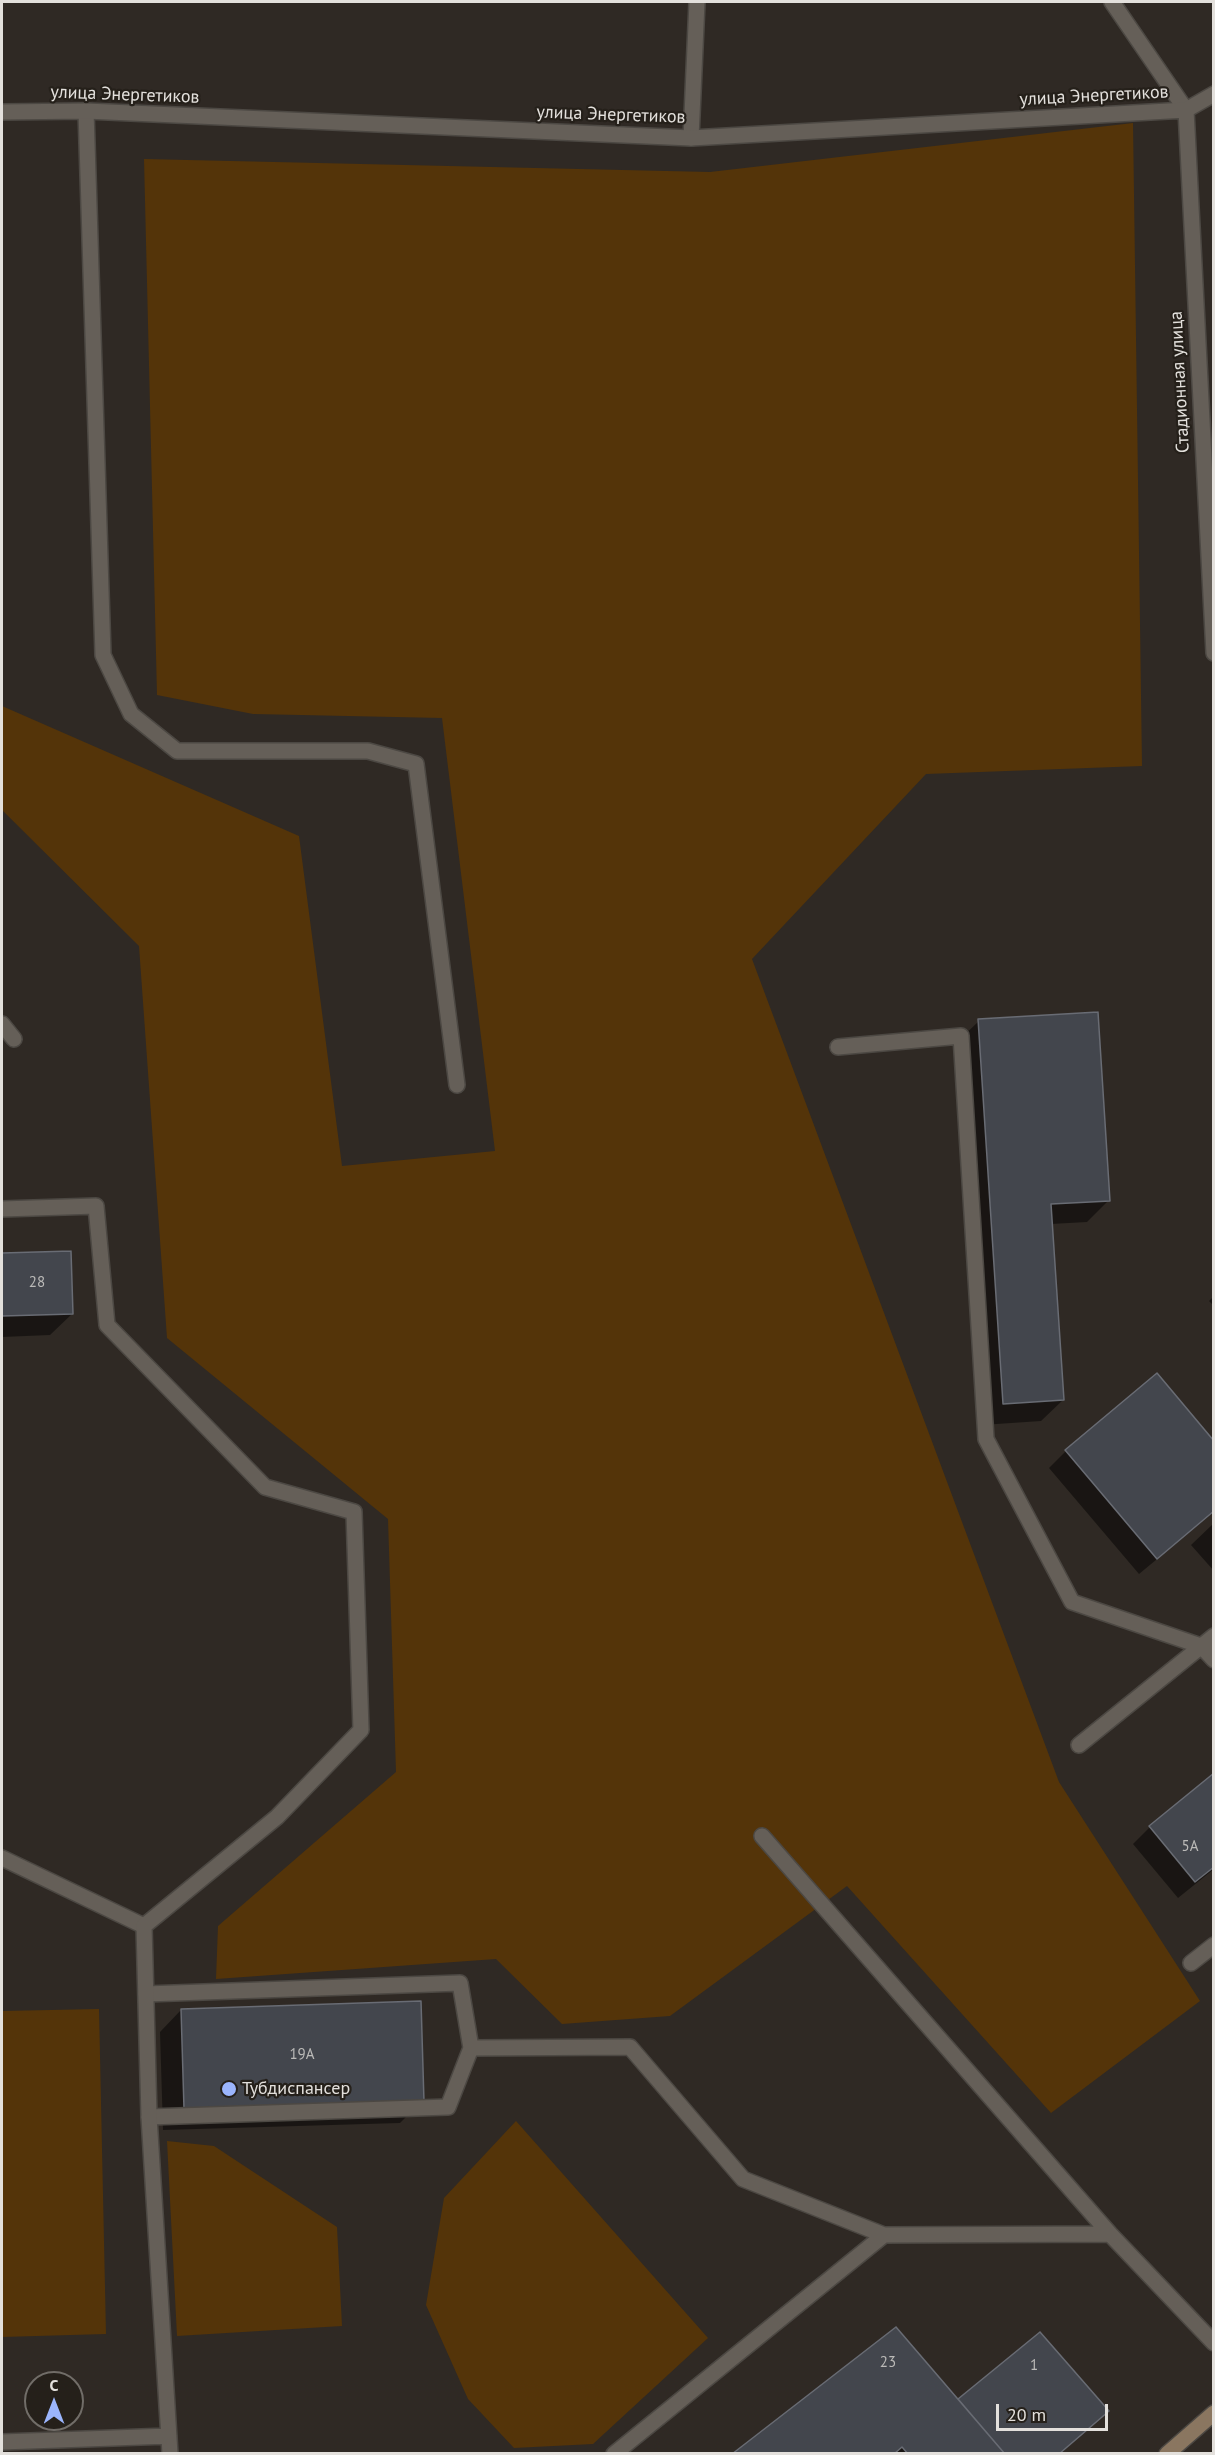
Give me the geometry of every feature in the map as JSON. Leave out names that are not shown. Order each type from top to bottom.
[{"type":"main road","points":[[1167,2454],[1214,2413]]},
{"type":"street","points":[[691,138],[697,2]]},
{"type":"street","points":[[1112,2],[1186,110]]},
{"type":"street","name":"улица Энергетиков","points":[[2,112],[86,111],[691,138],[1186,110],[1214,94]]},
{"type":"street","name":"Стадионная улица","points":[[1186,110],[1214,653]]},
{"type":"street","points":[[86,111],[104,655],[131,714],[177,751],[368,751],[416,764],[457,1085]]},
{"type":"street","points":[[2,1024],[14,1039]]},
{"type":"street","points":[[838,1047],[961,1036],[986,1439],[1072,1602],[1201,1646],[1214,1660]]},
{"type":"street","points":[[2,1209],[96,1206],[108,1325],[265,1487],[354,1512],[361,1730],[277,1817],[144,1926]]},
{"type":"street","points":[[1079,1745],[1214,1636]]},
{"type":"street","points":[[762,1836],[1110,2234],[1214,2343]]},
{"type":"street","points":[[2,1858],[144,1926]]},
{"type":"street","points":[[144,1926],[149,2116],[170,2454]]},
{"type":"street","points":[[1191,1963],[1214,1945]]},
{"type":"street","points":[[146,1994],[460,1983],[471,2048],[448,2107],[149,2116]]},
{"type":"street","points":[[471,2048],[630,2047],[743,2179],[884,2235],[1110,2234]]},
{"type":"street","points":[[614,2454],[884,2235]]},
{"type":"street","points":[[2,2442],[169,2436]]},
{"type":"shaded area","points":[[1133,123],[1142,766],[926,774],[752,959],[1059,1782],[1200,2001],[1051,2113],[847,1886],[670,2016],[562,2024],[496,1959],[216,1979],[218,1926],[396,1772],[388,1519],[167,1338],[139,946],[2,810],[2,706],[299,836],[342,1166],[495,1151],[442,718],[253,714],[157,695],[144,159],[710,172]]},
{"type":"shaded area","points":[[99,2009],[106,2334],[2,2337],[2,2011]]},
{"type":"shaded area","points":[[516,2121],[708,2338],[593,2444],[514,2448],[468,2399],[426,2305],[444,2198]]},
{"type":"shaded area","points":[[167,2141],[214,2146],[337,2227],[342,2326],[177,2336]]},
{"type":"building","points":[[1098,1012],[1110,1201],[1051,1204],[1064,1400],[1003,1404],[978,1019]]},
{"type":"building","points":[[71,1251],[73,1314],[2,1316],[2,1253]]},
{"type":"building","points":[[1157,1373],[1214,1441],[1214,1511],[1157,1559],[1065,1450]]},
{"type":"building","points":[[1214,1773],[1214,1867],[1195,1882],[1149,1826]]},
{"type":"building","points":[[421,2001],[424,2102],[184,2109],[181,2009]]},
{"type":"building","points":[[896,2327],[1005,2454],[908,2454],[902,2447],[894,2454],[732,2454]]},
{"type":"building","points":[[1040,2332],[1109,2411],[1059,2454],[1005,2454],[958,2399]]},
{"type":"place","name":"Тубдиспансер","points":[[229,2089]]}]
